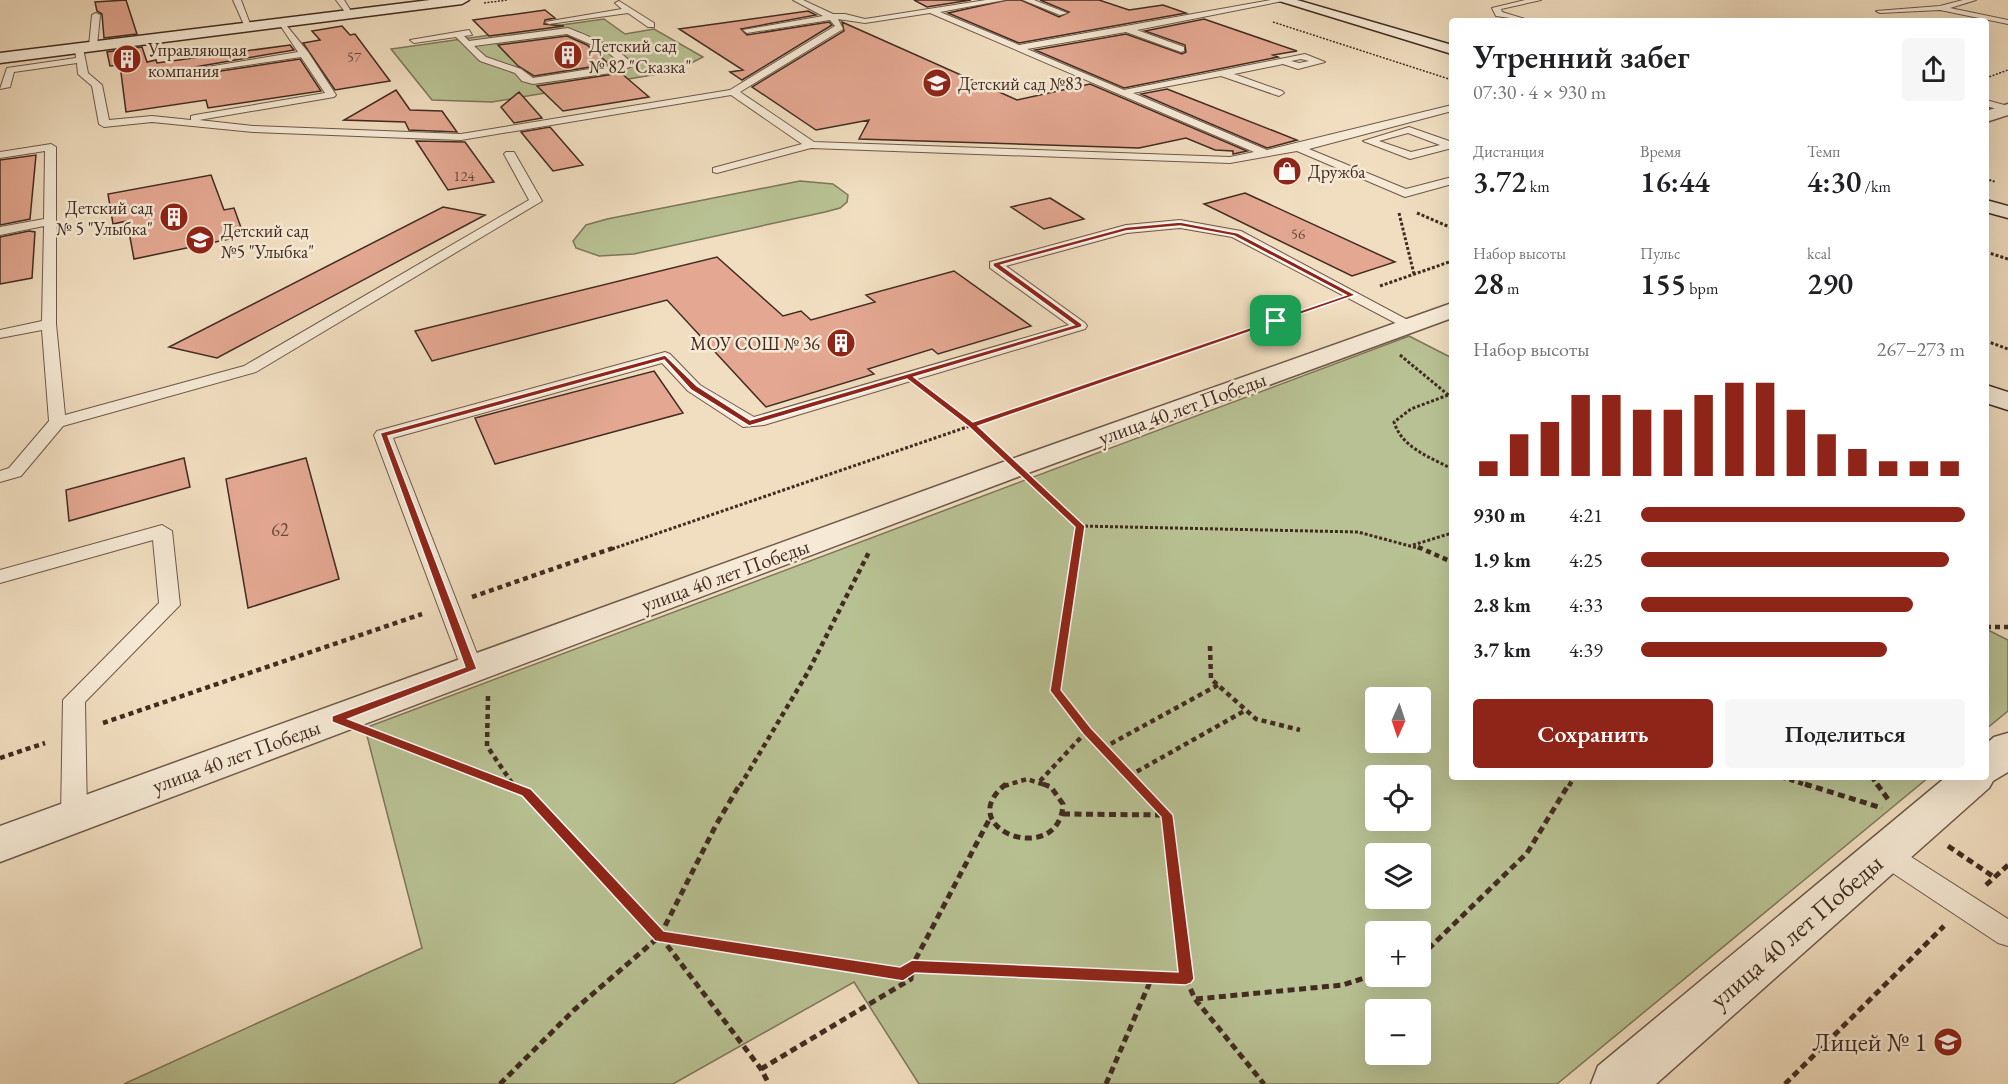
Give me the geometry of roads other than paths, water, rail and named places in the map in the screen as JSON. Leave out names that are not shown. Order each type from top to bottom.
[{"type":"street","points":[[0,58],[84,52],[282,22],[462,0]]},
{"type":"street","points":[[1284,0],[1449,49]]},
{"type":"street","points":[[1989,116],[2008,109]]},
{"type":"street","points":[[1989,207],[2008,212]]},
{"type":"street","name":"улица 40 лет Победы","points":[[0,844],[1017,467],[1449,311]]},
{"type":"street","points":[[1989,394],[2008,402]]},
{"type":"street","points":[[1989,764],[2008,748]]},
{"type":"street","name":"улица 40 лет Победы","points":[[1617,1084],[1886,832],[1969,780]]},
{"type":"lane","points":[[237,0],[249,27]]},
{"type":"lane","points":[[340,0],[351,14]]},
{"type":"lane","points":[[614,0],[651,25]]},
{"type":"lane","points":[[96,15],[84,52],[83,74],[97,85],[104,124],[152,119],[253,129],[461,137],[733,92],[840,27],[832,17],[797,0]]},
{"type":"lane","points":[[747,30],[844,16],[865,21],[1001,0]]},
{"type":"lane","points":[[1027,0],[1063,13]]},
{"type":"lane","points":[[1017,48],[1284,0]]},
{"type":"lane","points":[[1516,18],[1499,14],[1496,8],[1537,0]]},
{"type":"lane","points":[[1880,11],[1940,8],[1964,1]]},
{"type":"lane","points":[[1940,8],[1989,18]]},
{"type":"lane","points":[[537,23],[629,10]]},
{"type":"lane","points":[[931,11],[1267,154]]},
{"type":"lane","points":[[1989,18],[2008,22]]},
{"type":"lane","points":[[174,121],[331,95],[282,22]]},
{"type":"lane","points":[[1126,29],[1181,49]]},
{"type":"lane","points":[[414,40],[480,31]]},
{"type":"lane","points":[[457,34],[483,59],[518,71],[525,79],[533,81],[627,66],[627,63],[609,49],[568,31],[468,44]]},
{"type":"lane","points":[[0,86],[7,85],[10,70],[84,52]]},
{"type":"lane","points":[[194,70],[305,54]]},
{"type":"lane","points":[[1121,93],[1285,61]]},
{"type":"lane","points":[[1222,73],[1285,98]]},
{"type":"lane","points":[[733,92],[811,145]]},
{"type":"lane","points":[[1989,105],[2008,109]]},
{"type":"lane","points":[[717,170],[811,145],[1230,160],[1298,148],[1449,109]]},
{"type":"lane","points":[[1449,121],[1429,125],[1449,133]]},
{"type":"lane","points":[[1387,125],[1402,131]]},
{"type":"lane","points":[[1449,144],[1409,130],[1368,141],[1410,156],[1449,146]]},
{"type":"lane","points":[[0,155],[51,147],[52,221],[48,324],[57,422]]},
{"type":"lane","points":[[1298,148],[1405,193],[1449,181]]},
{"type":"lane","points":[[0,477],[15,472],[57,422],[249,369],[536,201],[510,154]]},
{"type":"lane","points":[[0,231],[52,221]]},
{"type":"lane","points":[[480,666],[447,605],[383,435],[665,357],[694,388],[749,423],[1080,326],[995,265],[1126,229],[1180,224],[1236,234],[1410,325]]},
{"type":"lane","points":[[0,334],[48,324]]},
{"type":"lane","points":[[0,577],[162,531],[170,605],[74,700],[74,816]]},
{"type":"lane","points":[[1886,832],[1965,905],[2008,934]]},
{"type":"place","name":"Детский сад № 82 \"Сказка\"","points":[[568,55]]},
{"type":"place","name":"Управляющая компания","points":[[127,59]]},
{"type":"place","name":"Детский сад №83","points":[[937,83]]},
{"type":"place","name":"Дружба","points":[[1287,171]]},
{"type":"place","name":"Детский сад № 5 \"Улыбка\"","points":[[174,217]]},
{"type":"place","name":"Детский сад №5 \"Улыбка\"","points":[[200,240]]},
{"type":"place","name":"МОУ СОШ № 36","points":[[841,343]]},
{"type":"place","name":"Лицей № 1","points":[[1948,1042]]}]
